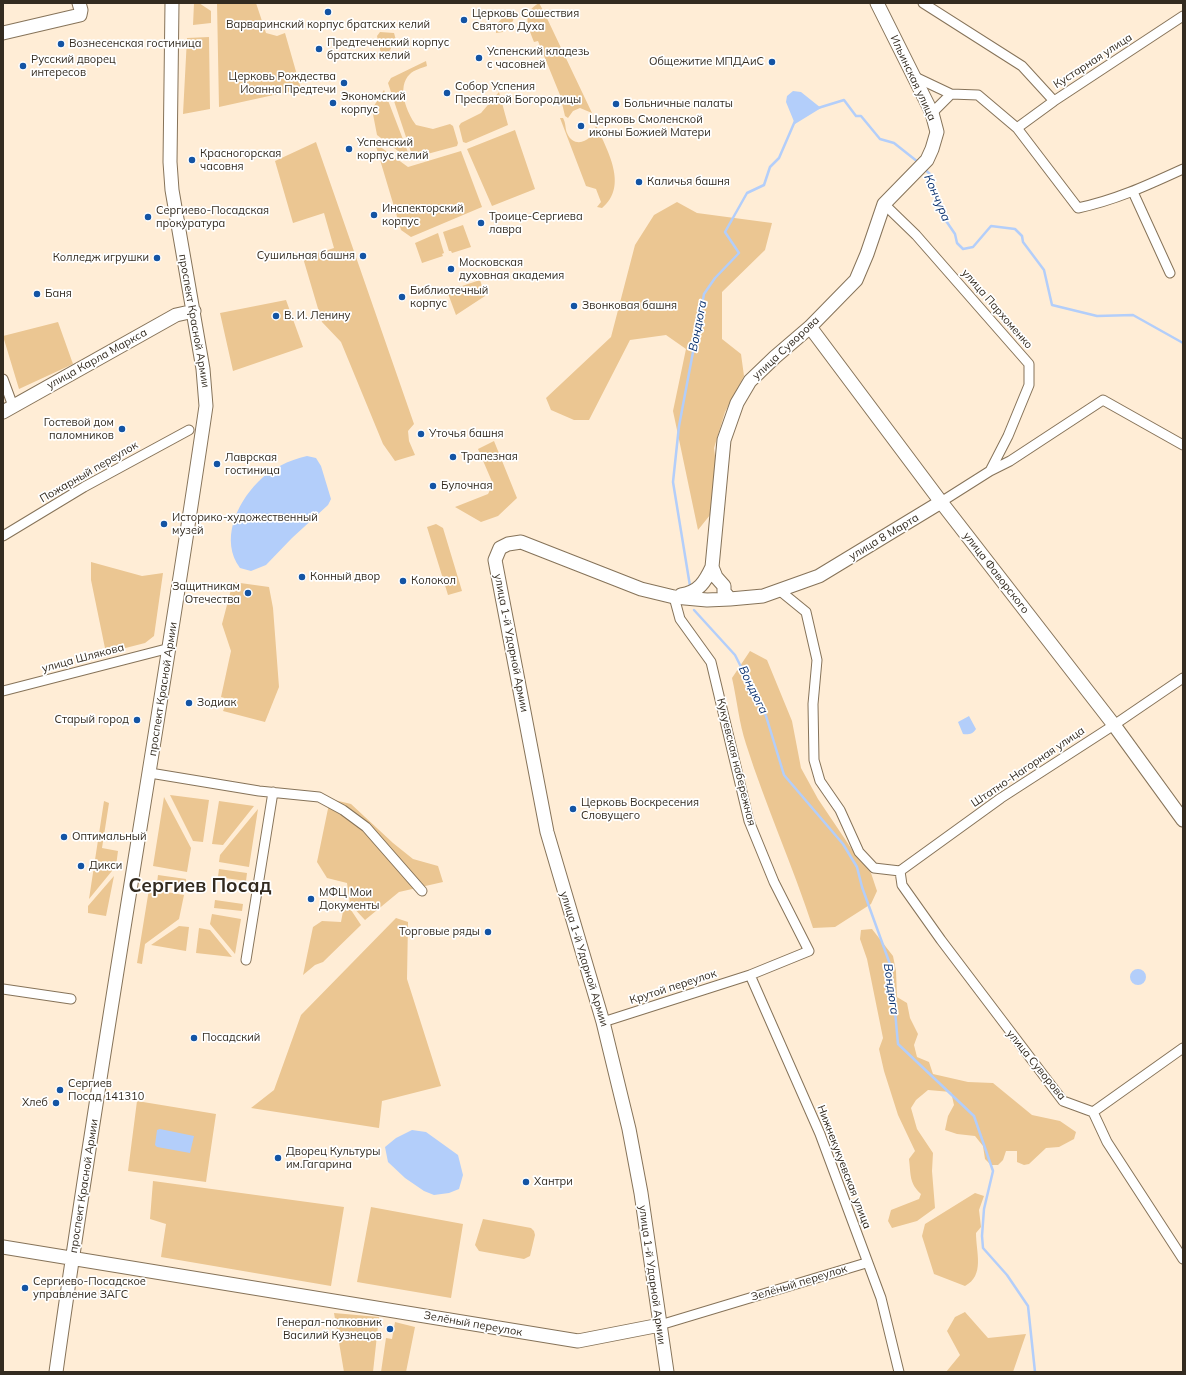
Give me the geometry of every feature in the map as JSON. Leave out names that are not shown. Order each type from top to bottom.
[{"type":"main road","name":"проспект Красной Армии","points":[[56,1372],[72,1258],[170,648],[206,406],[205,383],[194,311],[177,223],[170,162],[172,3]]},
{"type":"main road","name":"Ильинская улица","points":[[877,3],[932,114],[937,132],[936,141],[927,160],[914,173]]},
{"type":"main road","points":[[3,33],[79,9]]},
{"type":"main road","name":"улица Суворова","points":[[674,596],[689,593],[698,589],[707,580],[712,567],[724,440],[728,424],[737,403],[750,382],[775,357],[810,327],[856,280],[867,254],[884,204],[914,173]]},
{"type":"main road","name":"улица Карла Маркса","points":[[8,409],[176,315],[194,311]]},
{"type":"main road","name":"улица Фаворского","points":[[810,327],[941,502],[1114,725],[1183,820]]},
{"type":"main road","name":"улица 8 Марта","points":[[500,548],[508,544],[521,542],[641,589],[674,596],[706,600],[763,596],[819,576],[941,502]]},
{"type":"main road","name":"улица 1-й Ударной Армии","points":[[500,548],[495,560],[496,572],[547,832],[603,1022],[631,1143],[666,1372]]},
{"type":"main road","points":[[712,567],[716,576],[724,586],[724,592],[730,599]]},
{"type":"main road","name":"Зелёный переулок","points":[[3,1246],[578,1342],[660,1325]]},
{"type":"street","points":[[923,3],[1022,66],[1054,101]]},
{"type":"street","name":"Кустарная улица","points":[[1017,128],[1054,101],[1183,16]]},
{"type":"street","points":[[913,76],[951,94],[978,95],[1017,128],[1078,208],[1107,202],[1183,169]]},
{"type":"street","points":[[932,114],[951,94]]},
{"type":"street","points":[[1133,192],[1170,273]]},
{"type":"street","name":"улица Пархоменко","points":[[884,204],[916,235],[1029,364],[1029,385],[1008,436],[990,471]]},
{"type":"street","points":[[3,379],[8,409]]},
{"type":"street","name":"улица 8 Марта","points":[[941,502],[990,471],[1010,461],[1103,400],[1183,445]]},
{"type":"street","name":"Пожарный переулок","points":[[3,536],[84,487],[189,430]]},
{"type":"street","points":[[779,590],[806,612],[817,660],[813,704],[814,760],[820,781],[840,810],[859,852],[874,868],[900,871]]},
{"type":"street","name":"Кукуевская набережная","points":[[674,596],[680,619],[711,662],[749,821],[774,882],[809,951]]},
{"type":"street","name":"улица Шлякова","points":[[3,691],[170,648]]},
{"type":"street","name":"Штатно-Нагорная улица","points":[[900,871],[1001,798],[1114,725],[1183,678]]},
{"type":"street","points":[[150,774],[273,792],[319,797],[343,810],[366,827],[422,891]]},
{"type":"street","points":[[246,960],[273,792]]},
{"type":"street","name":"улица Суворова","points":[[900,871],[902,885],[941,940],[1063,1101],[1093,1112]]},
{"type":"street","name":"Крутой переулок","points":[[603,1022],[750,975],[809,951]]},
{"type":"street","name":"Нижнекукуевская улица","points":[[750,975],[820,1134],[866,1263],[881,1298],[897,1357],[899,1372]]},
{"type":"street","points":[[3,989],[71,999]]},
{"type":"street","points":[[1183,1048],[1093,1112],[1107,1142],[1183,1259]]},
{"type":"street","name":"Зелёный переулок","points":[[660,1325],[866,1263]]},
{"type":"shaded area","points":[[194,3],[199,3],[211,11],[211,23],[193,25]]},
{"type":"shaded area","points":[[217,3],[256,3],[266,33],[277,36],[285,33],[301,89],[219,107]]},
{"type":"shaded area","points":[[539,3],[592,113],[580,108],[573,111],[568,118],[565,116],[560,95],[538,41],[534,42],[528,25],[528,16],[530,11]]},
{"type":"shaded area","points":[[511,13],[514,16],[513,21],[503,32],[496,33],[496,25],[506,14]]},
{"type":"shaded area","points":[[380,32],[394,33],[396,40],[387,55],[382,58],[377,36]]},
{"type":"shaded area","points":[[209,37],[210,109],[183,114],[187,38]]},
{"type":"shaded area","points":[[426,61],[427,66],[416,70],[406,79],[403,93],[406,107],[416,125],[433,129],[450,124],[453,126],[458,143],[457,146],[416,157],[412,155],[388,83],[391,78]]},
{"type":"shaded area","points":[[384,90],[409,155],[402,154],[377,135],[372,109]]},
{"type":"shaded area","points":[[499,92],[508,125],[466,143],[463,142],[459,126],[461,123],[481,113]]},
{"type":"shaded area","points":[[560,118],[563,118],[564,120],[567,133],[570,138],[579,142],[588,139],[592,135],[596,125],[610,156],[615,179],[614,189],[610,199],[602,208],[597,207],[601,202],[596,189],[586,186]]},
{"type":"shaded area","points":[[515,130],[535,189],[492,206],[467,149]]},
{"type":"shaded area","points":[[316,142],[414,424],[408,431],[409,441],[415,455],[395,461],[383,444],[341,342],[322,322],[303,258],[334,248],[324,213],[293,223],[275,161]]},
{"type":"shaded area","points":[[375,143],[408,167],[461,151],[482,207],[411,237],[401,230]]},
{"type":"shaded area","points":[[677,202],[697,213],[772,223],[765,250],[722,292],[722,339],[741,354],[744,376],[725,412],[714,448],[717,487],[710,515],[698,530],[673,411],[686,349],[666,335],[630,340],[589,420],[574,420],[551,410],[546,398],[611,337],[635,245],[654,215]]},
{"type":"shaded area","points":[[463,225],[471,247],[452,253],[449,251],[443,232]]},
{"type":"shaded area","points":[[438,233],[444,253],[442,254],[443,256],[422,263],[415,243]]},
{"type":"shaded area","points":[[480,280],[485,296],[456,315],[447,291]]},
{"type":"shaded area","points":[[286,300],[303,347],[233,371],[220,313]]},
{"type":"shaded area","points":[[58,322],[73,364],[19,389],[3,336]]},
{"type":"shaded area","points":[[494,441],[517,498],[498,516],[481,522],[455,507],[488,494],[493,484],[478,449]]},
{"type":"shaded area","points":[[436,524],[443,528],[462,591],[448,595],[427,527]]},
{"type":"shaded area","points":[[91,562],[142,576],[163,573],[154,636],[145,643],[106,653],[91,580]]},
{"type":"shaded area","points":[[233,582],[269,587],[273,608],[279,687],[265,722],[223,711],[228,699],[221,697],[231,651],[222,624]]},
{"type":"shaded area","points":[[750,651],[767,660],[792,721],[801,768],[818,799],[855,854],[871,873],[877,891],[871,904],[835,927],[813,928],[746,744],[732,678]]},
{"type":"shaded area","points":[[170,795],[209,800],[203,842],[193,841]]},
{"type":"shaded area","points":[[164,797],[191,848],[187,872],[153,866]]},
{"type":"shaded area","points":[[330,799],[351,804],[393,843],[413,859],[438,866],[443,882],[399,892],[365,920],[350,904],[347,883],[327,878],[317,862]]},
{"type":"shaded area","points":[[104,801],[109,803],[102,848],[118,851],[116,866],[89,899]]},
{"type":"shaded area","points":[[219,801],[254,806],[223,845],[212,844]]},
{"type":"shaded area","points":[[258,809],[249,867],[219,862],[220,855]]},
{"type":"shaded area","points":[[219,869],[247,873],[246,881],[218,877]]},
{"type":"shaded area","points":[[158,875],[186,879],[185,886],[157,883]]},
{"type":"shaded area","points":[[114,876],[106,916],[88,913],[88,906]]},
{"type":"shaded area","points":[[149,889],[184,895],[179,919],[145,944],[142,964],[137,963]]},
{"type":"shaded area","points":[[215,900],[243,904],[242,911],[214,908]]},
{"type":"shaded area","points":[[345,901],[361,925],[323,962],[315,965],[303,975],[313,927],[322,921],[341,922]]},
{"type":"shaded area","points":[[212,914],[241,919],[235,954],[210,924]]},
{"type":"shaded area","points":[[396,918],[408,922],[407,979],[441,1086],[382,1101],[379,1128],[251,1108],[274,1090],[301,1015]]},
{"type":"shaded area","points":[[179,926],[189,927],[186,951],[151,945]]},
{"type":"shaded area","points":[[199,928],[210,930],[232,957],[196,953]]},
{"type":"shaded area","points":[[872,929],[893,956],[896,971],[897,997],[907,1003],[910,1018],[918,1034],[914,1045],[917,1057],[929,1062],[933,1074],[968,1082],[993,1083],[1032,1115],[1060,1121],[1076,1132],[1074,1139],[1059,1147],[1046,1148],[1029,1164],[1024,1165],[1017,1162],[1017,1151],[1006,1151],[1003,1160],[998,1165],[991,1165],[985,1159],[983,1146],[975,1136],[957,1134],[945,1130],[948,1116],[954,1105],[951,1092],[928,1090],[916,1100],[911,1108],[917,1129],[933,1153],[932,1171],[935,1208],[917,1221],[892,1228],[888,1221],[891,1210],[919,1199],[921,1194],[912,1182],[909,1159],[915,1151],[898,1115],[884,1071],[879,1049],[883,1038],[867,959],[860,939],[861,930]]},
{"type":"shaded area","points":[[137,1101],[216,1114],[206,1182],[128,1171]]},
{"type":"shaded area","points":[[153,1181],[344,1207],[331,1286],[161,1257],[166,1224],[150,1219]]},
{"type":"shaded area","points":[[975,1193],[984,1196],[979,1210],[981,1227],[976,1233],[978,1263],[975,1276],[965,1286],[934,1274],[922,1236],[925,1224]]},
{"type":"shaded area","points":[[371,1207],[463,1224],[451,1298],[357,1282]]},
{"type":"shaded area","points":[[483,1219],[531,1228],[535,1235],[530,1256],[524,1259],[479,1251],[475,1245]]},
{"type":"shaded area","points":[[965,1312],[988,1338],[1026,1334],[1013,1372],[946,1372],[960,1355],[947,1331],[955,1317]]},
{"type":"shaded area","points":[[334,1313],[379,1317],[373,1372],[344,1372]]},
{"type":"shaded area","points":[[395,1322],[415,1327],[406,1372],[381,1372],[386,1338],[392,1339]]},
{"type":"water","points":[[793,91],[801,92],[821,108],[795,124],[786,102],[787,96]]},
{"type":"water","points":[[307,456],[316,458],[321,466],[331,499],[328,505],[292,538],[266,565],[251,571],[240,568],[234,557],[231,546],[231,535],[233,523],[243,501],[258,482],[268,473],[293,460]]},
{"type":"water","points":[[969,716],[976,729],[970,734],[963,734],[958,722]]},
{"type":"water","points":[[1138,969],[1145,974],[1146,977],[1141,984],[1138,985],[1131,980],[1130,977],[1135,970]]},
{"type":"water","points":[[160,1129],[194,1136],[190,1153],[157,1147],[155,1145],[157,1130]]},
{"type":"water","points":[[412,1130],[426,1132],[458,1155],[463,1175],[459,1189],[449,1193],[434,1195],[424,1191],[405,1178],[388,1162],[385,1147],[396,1138]]},
{"type":"waterway","name":"Кончура","points":[[818,108],[844,100],[856,116],[861,116],[880,139],[894,143],[918,162]]},
{"type":"waterway","name":"Вондюга","points":[[690,586],[673,482],[679,426],[704,294],[715,278],[739,253],[725,232],[747,193],[764,185],[770,167],[779,158],[795,121]]},
{"type":"waterway","name":"Кончура","points":[[924,169],[930,174],[940,212],[955,234],[957,243],[963,249],[973,247],[991,226],[1015,229],[1022,236],[1023,242],[1044,270],[1052,305],[1097,316],[1133,315],[1183,343]]},
{"type":"waterway","name":"Вондюга","points":[[694,610],[735,655],[766,716],[784,775],[843,844],[857,867],[862,887],[891,967],[898,1044],[974,1116],[993,1171],[984,1209],[982,1236],[983,1248],[1007,1275],[1028,1306],[1035,1372]]},
{"type":"place","name":"Варваринский корпус братских келий","points":[[328,12]]},
{"type":"place","name":"Церковь Сошествия Святого Духа","points":[[464,20]]},
{"type":"place","name":"Вознесенская гостиница","points":[[61,44]]},
{"type":"place","name":"Предтеченский корпус братских келий","points":[[319,49]]},
{"type":"place","name":"Успенский кладезь с часовней","points":[[479,58]]},
{"type":"place","name":"Общежитие МПДАиС","points":[[772,62]]},
{"type":"place","name":"Русский дворец интересов","points":[[23,66]]},
{"type":"place","name":"Церковь Рождества Иоанна Предтечи","points":[[344,83]]},
{"type":"place","name":"Собор Успения Пресвятой Богородицы","points":[[447,93]]},
{"type":"place","name":"Экономский корпус","points":[[333,103]]},
{"type":"place","name":"Больничные палаты","points":[[616,104]]},
{"type":"place","name":"Церковь Смоленской иконы Божией Матери","points":[[581,126]]},
{"type":"place","name":"Успенский корпус келий","points":[[349,149]]},
{"type":"place","name":"Красногорская часовня","points":[[192,160]]},
{"type":"place","name":"Каличья башня","points":[[639,182]]},
{"type":"place","name":"Инспекторский корпус","points":[[374,215]]},
{"type":"place","name":"Сергиево-Посадская прокуратура","points":[[148,217]]},
{"type":"place","name":"Троице-Сергиева лавра","points":[[481,223]]},
{"type":"place","name":"Сушильная башня","points":[[363,256]]},
{"type":"place","name":"Колледж игрушки","points":[[157,258]]},
{"type":"place","name":"Московская духовная академия","points":[[451,269]]},
{"type":"place","name":"Баня","points":[[37,294]]},
{"type":"place","name":"Библиотечный корпус","points":[[402,297]]},
{"type":"place","name":"Звонковая башня","points":[[574,306]]},
{"type":"place","name":"В. И. Ленину","points":[[276,316]]},
{"type":"place","name":"Гостевой дом паломников","points":[[122,429]]},
{"type":"place","name":"Уточья башня","points":[[421,434]]},
{"type":"place","name":"Трапезная","points":[[453,457]]},
{"type":"place","name":"Лаврская гостиница","points":[[217,464]]},
{"type":"place","name":"Булочная","points":[[433,486]]},
{"type":"place","name":"Историко-художественный музей","points":[[164,524]]},
{"type":"place","name":"Конный двор","points":[[302,577]]},
{"type":"place","name":"Колокол","points":[[403,581]]},
{"type":"place","name":"Защитникам Отечества","points":[[248,593]]},
{"type":"place","name":"Зодиак","points":[[189,703]]},
{"type":"place","name":"Старый город","points":[[137,720]]},
{"type":"place","name":"Церковь Воскресения Словущего","points":[[573,809]]},
{"type":"place","name":"Оптимальный","points":[[64,837]]},
{"type":"place","name":"Дикси","points":[[81,866]]},
{"type":"place","name":"МФЦ Мои Документы","points":[[311,899]]},
{"type":"place","name":"Торговые ряды","points":[[488,932]]},
{"type":"place","name":"Посадский","points":[[194,1038]]},
{"type":"place","name":"Сергиев Посад 141310","points":[[60,1090]]},
{"type":"place","name":"Хлеб","points":[[56,1103]]},
{"type":"place","name":"Дворец Культуры им.Гагарина","points":[[278,1158]]},
{"type":"place","name":"Хантри","points":[[526,1182]]},
{"type":"place","name":"Сергиево-Посадское управление ЗАГС","points":[[25,1288]]},
{"type":"place","name":"Генерал-полковник Василий Кузнецов","points":[[390,1329]]},
{"type":"district","name":"Сергиев Посад","points":[[200,886]]}]
